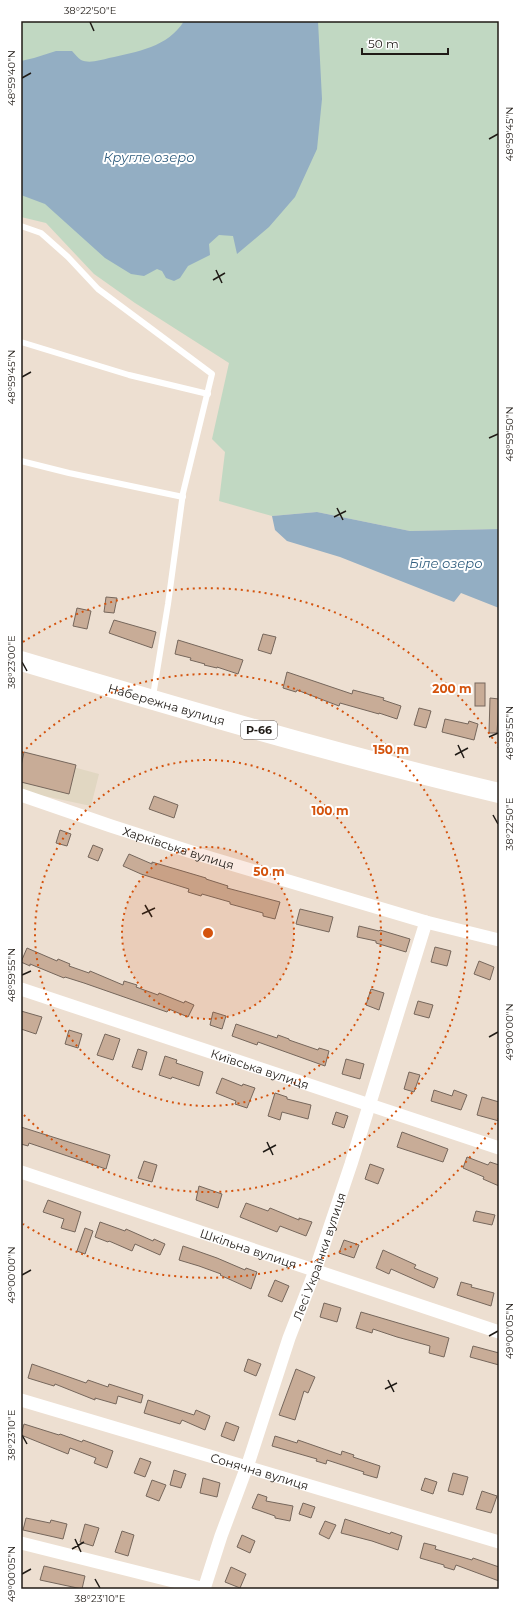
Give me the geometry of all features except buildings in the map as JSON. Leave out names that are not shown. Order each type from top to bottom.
[{"type":"main road","name":"Набережна вулиця","points":[[21,661],[366,760],[499,793]]},
{"type":"street","name":"Харківська вулиця","points":[[21,795],[190,851],[426,922],[499,940]]},
{"type":"street","name":"Лесі Українки вулиця","points":[[204,1589],[221,1536],[247,1467],[288,1338],[316,1271],[426,922]]},
{"type":"street","name":"Київська вулиця","points":[[21,989],[499,1148]]},
{"type":"street","name":"Шкільна вулиця","points":[[21,1172],[499,1332]]},
{"type":"street","name":"Сонячна вулиця","points":[[21,1400],[499,1542]]},
{"type":"street","points":[[21,1543],[204,1589]]},
{"type":"lane","points":[[21,226],[41,233],[68,257],[98,289],[212,374],[183,497],[153,700]]},
{"type":"lane","points":[[21,342],[129,375],[208,394]]},
{"type":"lane","points":[[21,461],[69,473],[183,497]]},
{"type":"shaded area","points":[[21,753],[99,774],[91,806],[21,791]]},
{"type":"green space","points":[[21,21],[499,21],[499,529],[410,531],[317,512],[272,516],[219,501],[225,452],[212,439],[229,363],[135,303],[94,274],[46,223],[21,217]]},
{"type":"water","name":"Кругле озеро","points":[[184,21],[318,21],[322,99],[317,149],[295,197],[269,227],[237,254],[233,236],[219,235],[209,244],[210,255],[188,266],[180,278],[174,281],[166,278],[162,271],[157,269],[144,276],[131,274],[105,258],[45,204],[21,195],[21,61],[56,51],[72,51],[81,60],[91,62],[141,51],[161,43],[177,30]]},
{"type":"water","name":"Біле озеро","points":[[317,512],[410,531],[499,529],[499,608],[461,593],[454,602],[340,557],[287,541],[275,530],[272,516]]}]
